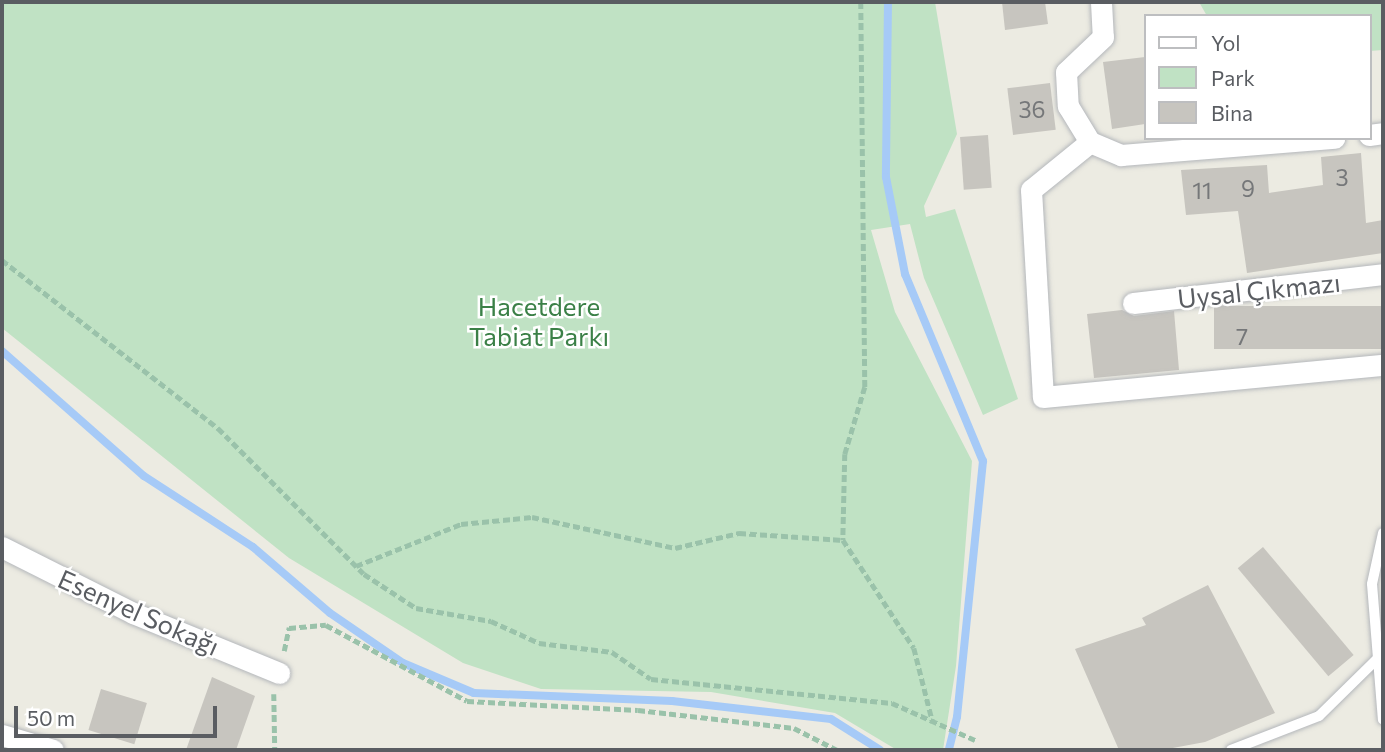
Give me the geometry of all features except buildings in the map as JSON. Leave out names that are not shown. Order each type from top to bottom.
[{"type":"street","points":[[1101,2],[1103,37],[1066,72],[1068,106],[1090,142],[1121,155],[1309,140]]},
{"type":"street","points":[[1090,142],[1031,190],[1043,397],[1383,365]]},
{"type":"street","name":"Uysal Çıkmazı","points":[[1133,303],[1383,274]]},
{"type":"street","name":"Esenyel Sokağı","points":[[2,547],[133,613],[279,673]]},
{"type":"street","points":[[11,742],[53,750]]},
{"type":"lane","points":[[1383,533],[1372,584],[1383,720]]},
{"type":"lane","points":[[1231,750],[1319,716],[1377,659]]},
{"type":"path","points":[[861,2],[865,387],[845,454],[842,540],[914,648],[933,723]]},
{"type":"path","points":[[2,260],[218,428],[356,566],[416,608],[491,621],[539,643],[612,652],[651,679],[892,703],[975,740]]},
{"type":"path","points":[[356,566],[461,524],[532,517],[674,548],[740,533],[842,540]]},
{"type":"path","points":[[275,750],[273,698],[289,628],[326,625],[467,701],[638,710],[794,728],[836,750]]},
{"type":"green space","name":"Hacetdere Tabiat Parkı","points":[[2,2],[935,2],[957,134],[924,206],[926,217],[955,209],[1018,399],[983,415],[924,278],[910,224],[871,230],[895,312],[972,461],[956,666],[943,750],[897,750],[835,713],[711,692],[541,689],[463,663],[289,558],[2,328]]},
{"type":"green space","points":[[1199,2],[1383,2],[1383,50],[1371,51],[1371,14],[1206,14]]},
{"type":"waterway","points":[[888,2],[886,177],[905,274],[983,461],[957,717],[949,750]]},
{"type":"waterway","points":[[2,351],[144,476],[253,547],[330,613],[403,663],[474,693],[672,701],[831,719],[880,750]]}]
